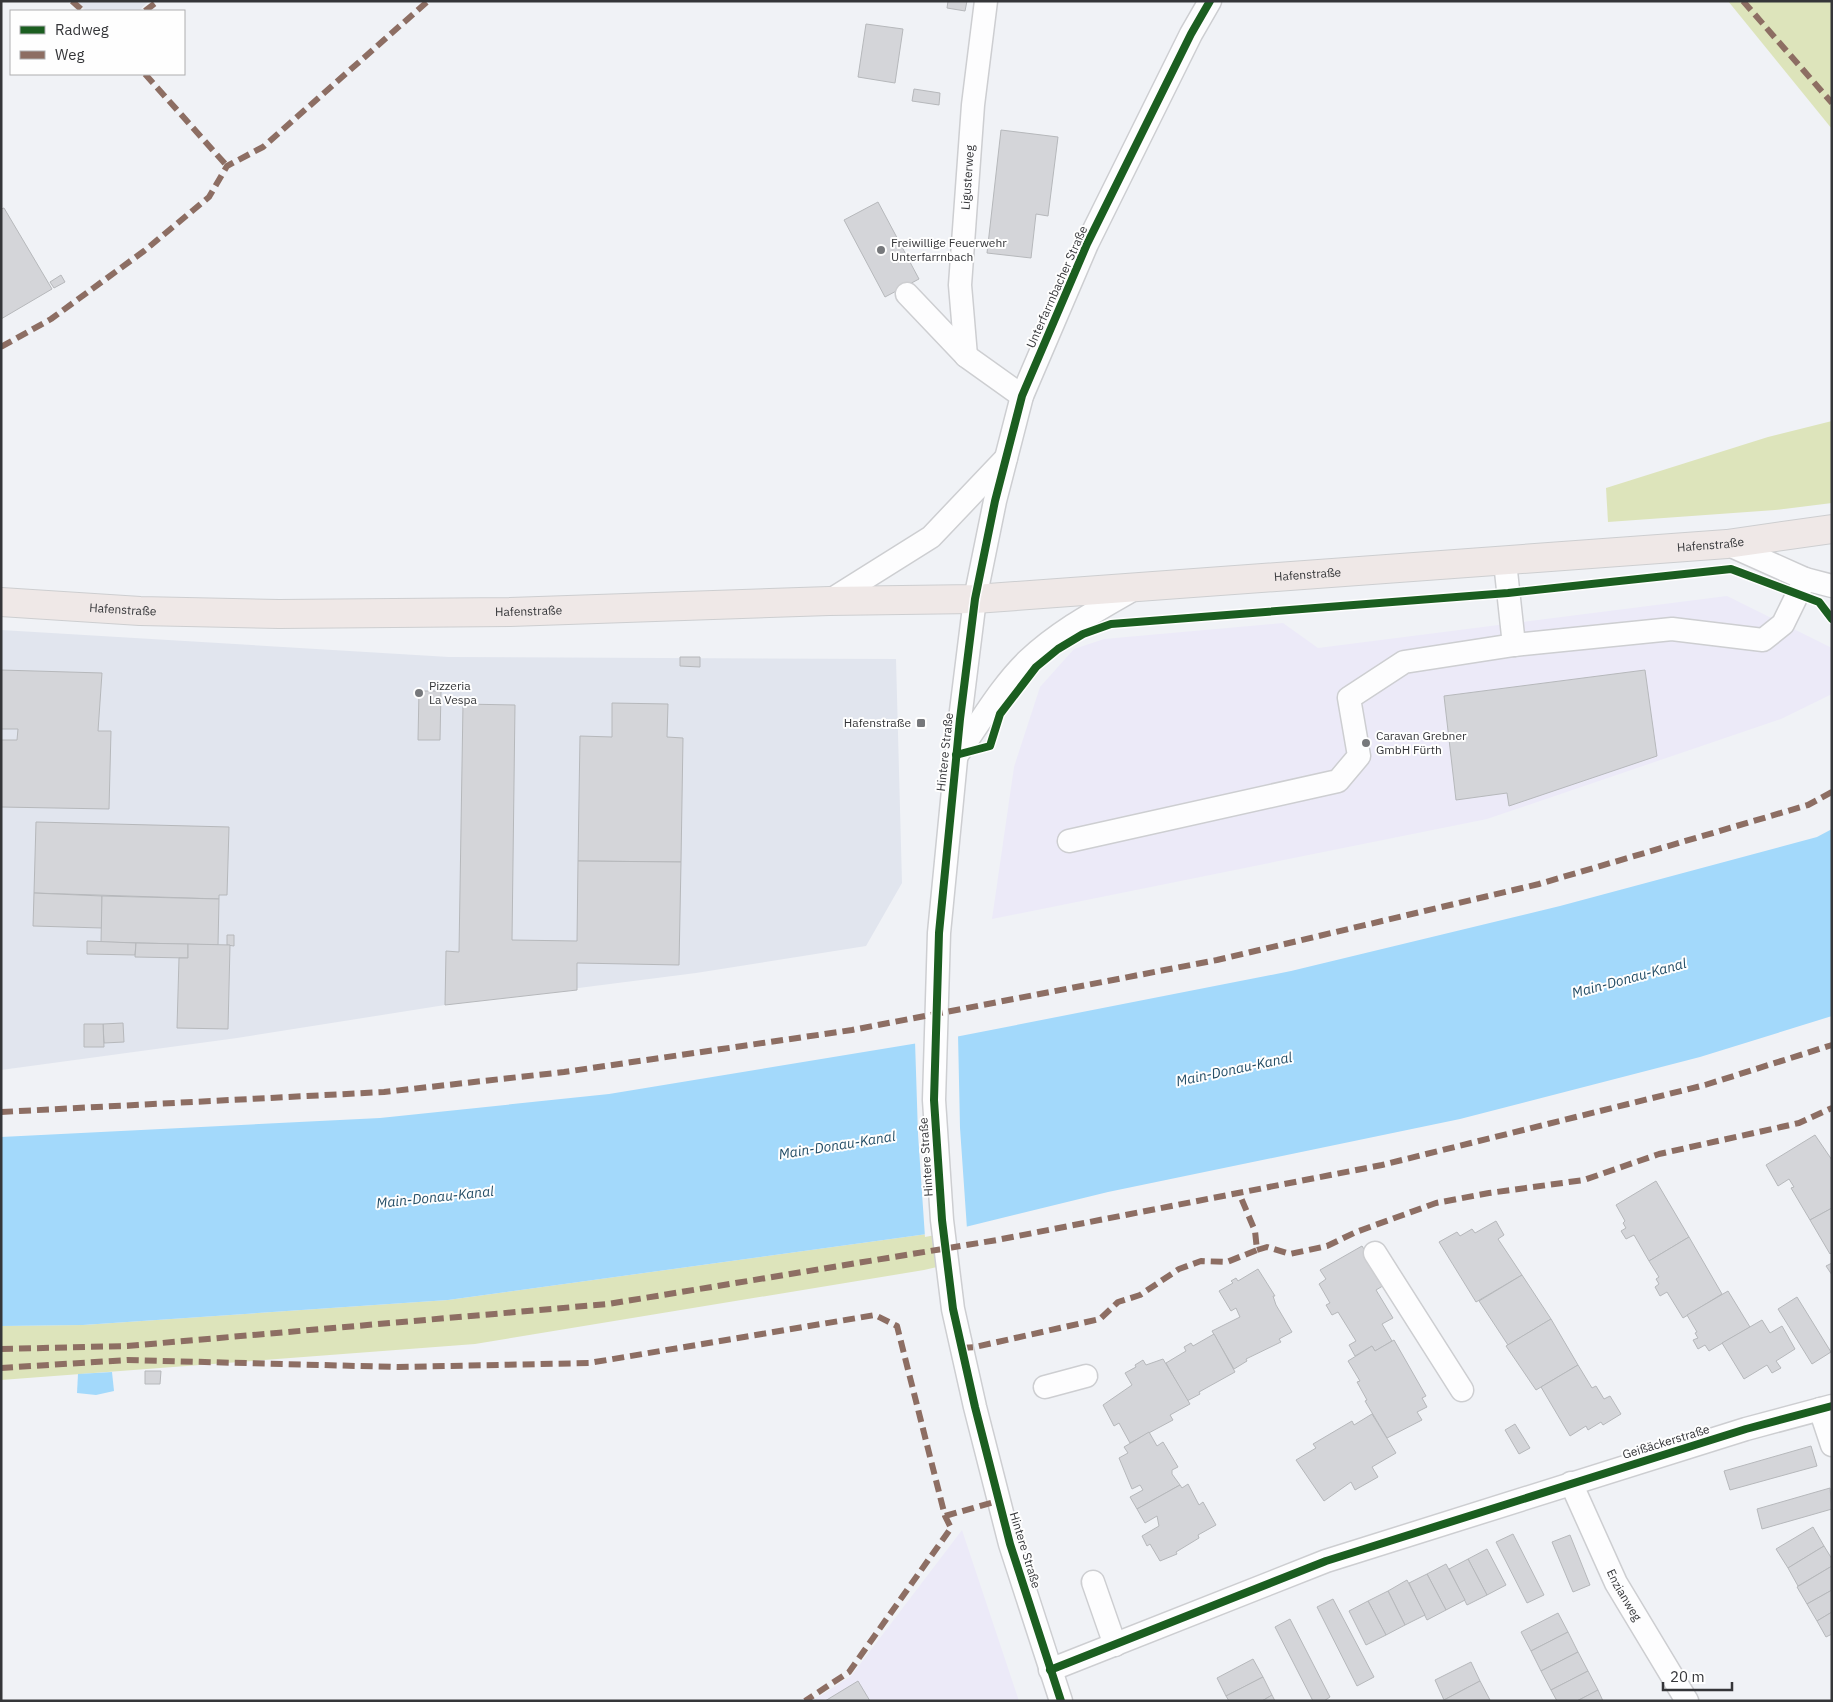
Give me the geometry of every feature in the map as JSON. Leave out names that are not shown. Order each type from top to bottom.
[{"type":"main road","name":"Hafenstraße","points":[[1,602],[140,611],[279,614],[510,612],[829,601],[974,599],[1505,562],[1727,544],[1832,529]]},
{"type":"street","name":"Ligusterweg","points":[[966,356],[960,285],[973,105],[986,1]]},
{"type":"street","name":"Unterfarrnbacher Straße","points":[[974,599],[995,501],[1022,396],[1087,244],[1191,34],[1210,1]]},
{"type":"street","points":[[907,294],[966,356],[1022,396]]},
{"type":"street","points":[[829,601],[931,537],[1008,455]]},
{"type":"street","points":[[1727,544],[1805,579],[1832,586]]},
{"type":"street","points":[[1505,562],[1514,646]]},
{"type":"street","points":[[1069,841],[1338,781],[1360,756],[1349,698],[1404,662],[1514,646],[1672,629],[1763,640],[1783,624],[1805,579]]},
{"type":"street","points":[[956,755],[1013,677],[1028,660],[1074,624],[1138,587]]},
{"type":"street","name":"Hintere Straße","points":[[974,599],[938,933],[934,1100],[942,1220],[953,1309],[998,1500],[1061,1701]]},
{"type":"street","points":[[1375,1253],[1462,1390]]},
{"type":"street","points":[[1045,1388],[1086,1376]]},
{"type":"street","points":[[1826,1408],[1832,1445]]},
{"type":"street","name":"Geißäckerstraße","points":[[1050,1670],[1326,1561],[1746,1429],[1826,1408]]},
{"type":"street","name":"Enzianweg","points":[[1570,1483],[1616,1583],[1678,1698]]},
{"type":"street","points":[[1093,1582],[1115,1645]]},
{"type":"shaded area","points":[[75,1],[149,1],[140,10],[85,10]]},
{"type":"shaded area","name":"Caravan Grebner GmbH Fürth","points":[[1727,596],[1832,648],[1832,694],[1781,719],[1487,819],[992,919],[1014,767],[1040,687],[1074,649],[1104,639],[1283,623],[1318,648]]},
{"type":"shaded area","points":[[1,630],[449,657],[896,659],[902,883],[866,946],[696,973],[445,1005],[237,1038],[1,1070]]},
{"type":"shaded area","points":[[962,1530],[1019,1701],[812,1701],[851,1676]]},
{"type":"green space","points":[[1728,1],[1832,1],[1832,129]]},
{"type":"green space","points":[[1832,421],[1832,503],[1775,510],[1608,522],[1606,488],[1768,437]]},
{"type":"green space","points":[[949,1231],[950,1264],[924,1270],[475,1344],[1,1380],[1,1326],[83,1325],[448,1300]]},
{"type":"water","name":"Main-Donau-Kanal","points":[[1832,829],[1832,1016],[1700,1057],[1460,1119],[1108,1192],[949,1231],[448,1300],[83,1325],[1,1326],[1,1137],[380,1118],[609,1094],[955,1037],[1291,971],[1560,906],[1817,837]]},
{"type":"water","points":[[112,1372],[114,1391],[96,1395],[77,1393],[78,1374]]},
{"type":"pier","points":[[958,1034],[960,1128],[967,1229],[925,1237],[918,1134],[915,1041]]},
{"type":"building","points":[[948,1],[967,1],[965,11],[947,8]]},
{"type":"building","points":[[866,24],[903,29],[895,83],[858,77]]},
{"type":"building","points":[[914,89],[940,93],[939,105],[912,101]]},
{"type":"building","points":[[1001,130],[1058,137],[1048,216],[1036,214],[1031,258],[987,253]]},
{"type":"building","name":"Freiwillige Feuerwehr Unterfarrnbach","points":[[878,202],[919,279],[885,297],[844,220]]},
{"type":"building","points":[[4,208],[52,289],[1,319],[1,209]]},
{"type":"building","points":[[61,275],[65,282],[54,288],[50,282]]},
{"type":"building","points":[[680,657],[700,657],[700,667],[680,666]]},
{"type":"building","points":[[1,670],[102,673],[98,731],[111,731],[109,809],[1,807],[1,740],[17,740],[18,729],[1,729]]},
{"type":"building","points":[[1645,670],[1657,756],[1509,806],[1507,793],[1456,800],[1444,696]]},
{"type":"building","points":[[419,691],[441,691],[440,740],[418,740]]},
{"type":"building","points":[[612,703],[668,704],[667,737],[683,738],[681,862],[578,861],[580,736],[612,737]]},
{"type":"building","points":[[463,704],[515,705],[512,940],[577,941],[578,861],[681,862],[679,965],[577,963],[577,990],[445,1005],[446,951],[459,952]]},
{"type":"building","points":[[36,822],[229,827],[227,895],[219,895],[219,899],[34,893]]},
{"type":"building","points":[[34,893],[102,896],[102,928],[33,926]]},
{"type":"building","points":[[102,896],[219,899],[218,945],[101,942]]},
{"type":"building","points":[[227,935],[234,935],[234,946],[227,945]]},
{"type":"building","points":[[87,941],[136,943],[135,955],[87,954]]},
{"type":"building","points":[[136,943],[188,944],[188,958],[135,957]]},
{"type":"building","points":[[188,944],[230,945],[228,1029],[177,1028],[179,958],[188,958]]},
{"type":"building","points":[[123,1023],[124,1042],[104,1043],[103,1024]]},
{"type":"building","points":[[84,1024],[103,1024],[104,1047],[84,1047]]},
{"type":"building","points":[[1815,1135],[1832,1160],[1832,1208],[1810,1220],[1791,1188],[1794,1187],[1789,1179],[1778,1186],[1766,1165]]},
{"type":"building","points":[[1656,1181],[1689,1237],[1649,1261],[1634,1235],[1626,1239],[1621,1231],[1626,1228],[1623,1223],[1625,1221],[1616,1205]]},
{"type":"building","points":[[1832,1208],[1832,1252],[1830,1254],[1810,1220]]},
{"type":"building","points":[[1496,1221],[1504,1235],[1498,1239],[1522,1275],[1476,1302],[1439,1242],[1457,1232],[1460,1236],[1472,1229],[1475,1233]]},
{"type":"building","points":[[1689,1237],[1722,1294],[1683,1318],[1667,1292],[1660,1296],[1655,1287],[1659,1284],[1656,1279],[1659,1277],[1649,1261]]},
{"type":"building","points":[[1362,1246],[1386,1284],[1376,1290],[1393,1318],[1382,1324],[1392,1341],[1375,1351],[1372,1346],[1355,1356],[1349,1345],[1356,1341],[1338,1312],[1332,1315],[1326,1305],[1330,1303],[1319,1284],[1326,1279],[1320,1270]]},
{"type":"building","points":[[1832,1263],[1832,1275],[1826,1266]]},
{"type":"building","points":[[1258,1269],[1275,1296],[1273,1296],[1276,1305],[1292,1332],[1279,1339],[1281,1342],[1246,1359],[1247,1361],[1234,1369],[1212,1331],[1240,1317],[1236,1308],[1231,1311],[1219,1291],[1233,1283],[1231,1281],[1236,1278],[1238,1281]]},
{"type":"building","points":[[1522,1275],[1551,1319],[1508,1345],[1479,1301]]},
{"type":"building","points":[[1728,1291],[1750,1327],[1709,1351],[1705,1345],[1698,1349],[1693,1340],[1698,1338],[1695,1333],[1697,1332],[1687,1315]]},
{"type":"building","points":[[1797,1297],[1831,1352],[1812,1364],[1778,1309]]},
{"type":"building","points":[[1551,1319],[1578,1365],[1536,1390],[1506,1346]]},
{"type":"building","points":[[1762,1320],[1770,1333],[1782,1326],[1795,1349],[1776,1361],[1781,1368],[1772,1373],[1767,1365],[1744,1379],[1722,1343]]},
{"type":"building","points":[[1214,1334],[1235,1372],[1187,1401],[1166,1363],[1186,1351],[1184,1347],[1191,1343],[1193,1346]]},
{"type":"building","points":[[1394,1340],[1426,1396],[1422,1398],[1427,1407],[1417,1412],[1422,1420],[1387,1438],[1365,1401],[1367,1400],[1357,1382],[1360,1381],[1348,1361],[1372,1346],[1375,1351]]},
{"type":"building","points":[[1163,1359],[1190,1404],[1170,1415],[1173,1420],[1130,1443],[1119,1423],[1114,1426],[1103,1405],[1132,1385],[1125,1373],[1136,1367],[1135,1365],[1143,1360],[1146,1365]]},
{"type":"building","points":[[1578,1365],[1592,1388],[1596,1386],[1604,1399],[1610,1396],[1621,1414],[1603,1425],[1601,1422],[1588,1430],[1586,1426],[1570,1436],[1541,1387]]},
{"type":"building","points":[[145,1371],[161,1371],[160,1384],[145,1384]]},
{"type":"building","points":[[1372,1414],[1396,1453],[1372,1467],[1378,1477],[1355,1490],[1351,1482],[1324,1501],[1296,1460],[1316,1448],[1313,1444],[1352,1421],[1354,1425]]},
{"type":"building","points":[[1515,1424],[1530,1448],[1519,1454],[1505,1430]]},
{"type":"building","points":[[1149,1432],[1157,1446],[1163,1442],[1178,1467],[1172,1470],[1172,1474],[1180,1485],[1137,1509],[1130,1497],[1143,1490],[1140,1485],[1132,1489],[1119,1458],[1128,1453],[1124,1447]]},
{"type":"building","points":[[1811,1446],[1817,1466],[1730,1490],[1724,1471]]},
{"type":"building","points":[[1188,1484],[1199,1505],[1203,1502],[1216,1525],[1198,1535],[1199,1538],[1176,1552],[1177,1554],[1160,1561],[1150,1544],[1147,1546],[1142,1536],[1159,1526],[1157,1516],[1145,1523],[1137,1509],[1180,1485],[1182,1488]]},
{"type":"building","points":[[1830,1488],[1832,1509],[1762,1529],[1757,1509]]},
{"type":"building","points":[[1813,1527],[1824,1546],[1788,1568],[1776,1549]]},
{"type":"building","points":[[1513,1534],[1544,1595],[1527,1603],[1496,1542]]},
{"type":"building","points":[[1570,1535],[1590,1585],[1573,1592],[1552,1542]]},
{"type":"building","points":[[1824,1546],[1832,1559],[1832,1566],[1798,1586],[1788,1568]]},
{"type":"building","points":[[1487,1549],[1506,1585],[1487,1595],[1468,1559]]},
{"type":"building","points":[[1468,1559],[1487,1595],[1467,1605],[1449,1569]]},
{"type":"building","points":[[1446,1564],[1465,1600],[1446,1610],[1427,1574]]},
{"type":"building","points":[[1832,1566],[1832,1590],[1807,1604],[1797,1587]]},
{"type":"building","points":[[1427,1574],[1446,1610],[1427,1620],[1409,1583]]},
{"type":"building","points":[[1407,1580],[1425,1615],[1405,1625],[1388,1591]]},
{"type":"building","points":[[1832,1590],[1832,1612],[1817,1621],[1807,1604]]},
{"type":"building","points":[[1388,1591],[1405,1625],[1386,1635],[1368,1601]]},
{"type":"building","points":[[1333,1599],[1374,1677],[1357,1686],[1317,1607]]},
{"type":"building","points":[[1368,1601],[1386,1635],[1366,1645],[1349,1611]]},
{"type":"building","points":[[1832,1612],[1832,1634],[1826,1637],[1817,1621]]},
{"type":"building","points":[[1558,1613],[1568,1632],[1531,1651],[1521,1632]]},
{"type":"building","points":[[1290,1619],[1330,1697],[1324,1701],[1313,1701],[1275,1627]]},
{"type":"building","points":[[1568,1632],[1578,1652],[1541,1671],[1531,1651]]},
{"type":"building","points":[[1578,1652],[1588,1671],[1551,1690],[1541,1671]]},
{"type":"building","points":[[1253,1659],[1263,1677],[1226,1696],[1217,1678]]},
{"type":"building","points":[[1471,1662],[1480,1681],[1444,1700],[1435,1680]]},
{"type":"building","points":[[1588,1671],[1598,1690],[1577,1701],[1557,1701],[1551,1690]]},
{"type":"building","points":[[1263,1677],[1272,1695],[1262,1701],[1229,1701],[1226,1696]]},
{"type":"building","points":[[858,1681],[870,1701],[825,1701]]},
{"type":"building","points":[[1480,1681],[1490,1700],[1444,1700]]},
{"type":"building","points":[[1598,1690],[1603,1701],[1577,1701]]},
{"type":"building","points":[[1272,1695],[1275,1701],[1262,1701]]},
{"type":"marked path","points":[[72,1],[82,10]]},
{"type":"marked path","points":[[146,10],[158,1]]},
{"type":"marked path","points":[[1,347],[51,319],[144,251],[209,197],[227,166],[263,147],[428,1]]},
{"type":"marked path","points":[[1743,1],[1832,103]]},
{"type":"marked path","points":[[146,75],[227,166]]},
{"type":"marked path","points":[[1,1112],[384,1092],[564,1072],[852,1030],[1217,960],[1539,884],[1808,805],[1832,792]]},
{"type":"marked path","points":[[1,1349],[127,1346],[608,1304],[997,1240],[1382,1165],[1705,1085],[1832,1045]]},
{"type":"marked path","points":[[1257,1250],[1267,1247],[1290,1254],[1327,1246],[1356,1232],[1436,1203],[1489,1193],[1584,1180],[1659,1154],[1799,1123],[1832,1108]]},
{"type":"marked path","points":[[961,1348],[975,1347],[1100,1319],[1118,1302],[1140,1295],[1179,1269],[1201,1261],[1227,1262],[1257,1250],[1255,1231],[1239,1193]]},
{"type":"marked path","points":[[1,1368],[127,1360],[398,1367],[589,1363],[875,1315],[897,1326],[945,1516],[951,1528],[849,1672],[805,1701]]},
{"type":"marked path","points":[[945,1516],[998,1501]]},
{"type":"cycle path","points":[[1061,1701],[1010,1544],[975,1407],[953,1309],[942,1220],[934,1100],[939,933],[960,719],[975,599],[995,501],[1022,396],[1087,244],[1191,34],[1210,1]]},
{"type":"cycle path","points":[[956,755],[990,746],[1000,714],[1036,667],[1058,649],[1083,634],[1111,624],[1508,593],[1731,569],[1819,602],[1832,619]]},
{"type":"cycle path","points":[[1050,1670],[1326,1561],[1746,1429],[1832,1406]]},
{"type":"place","name":"Freiwillige Feuerwehr Unterfarrnbach","points":[[881,250]]},
{"type":"place","name":"Pizzeria La Vespa","points":[[419,693]]},
{"type":"place","name":"Hafenstraße","points":[[921,723]]},
{"type":"place","name":"Caravan Grebner GmbH Fürth","points":[[1366,743]]}]
